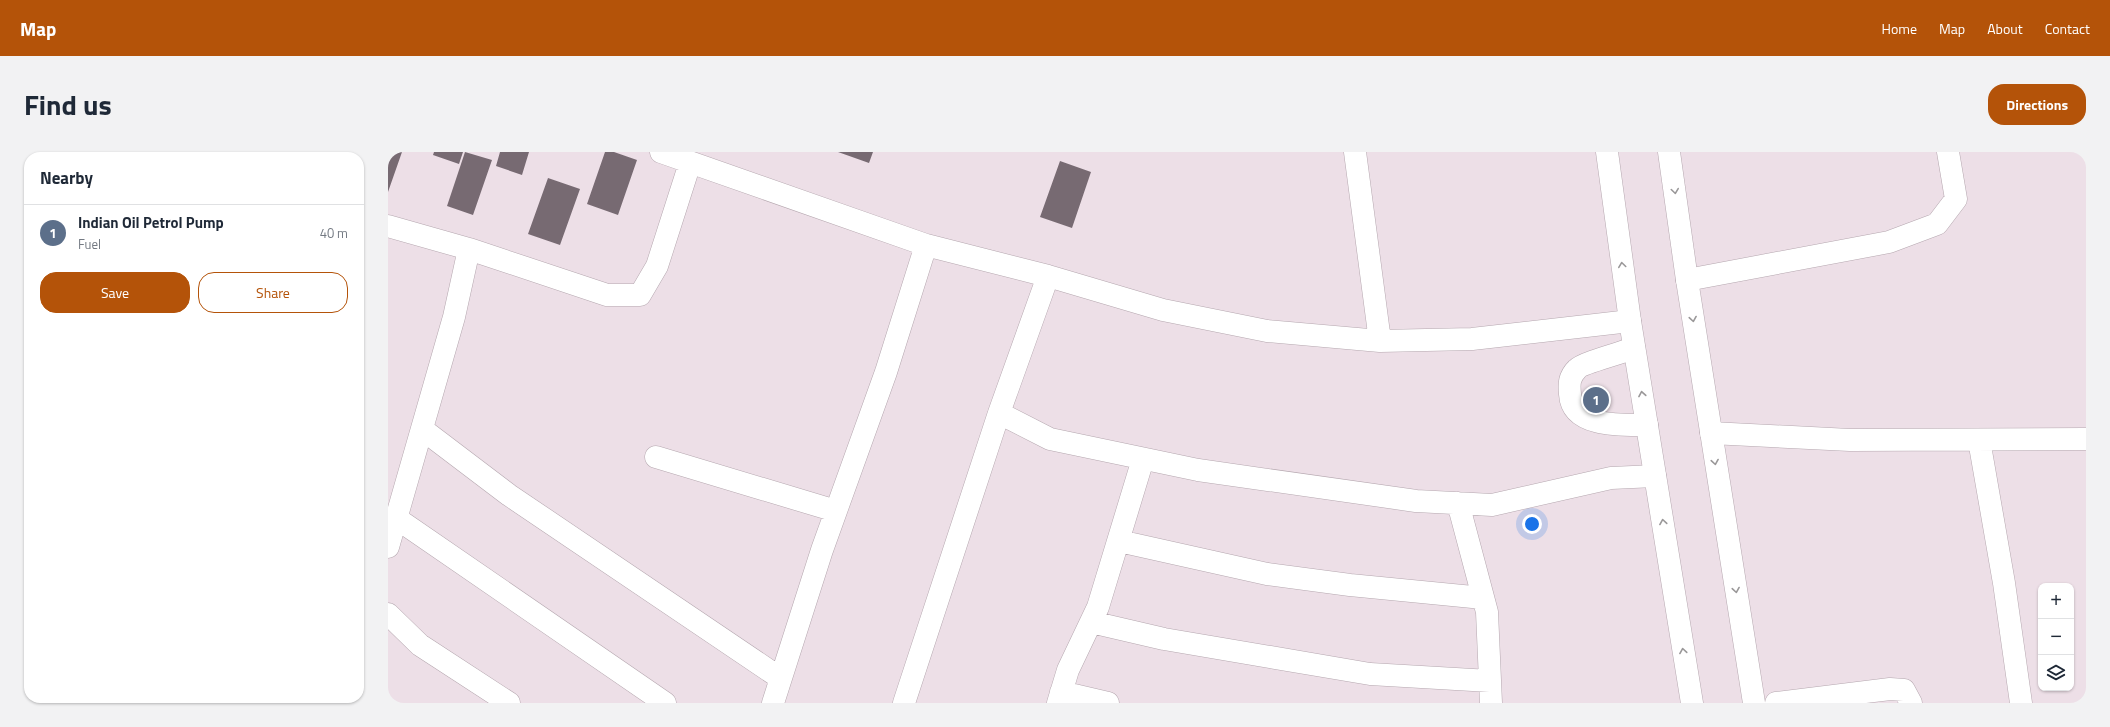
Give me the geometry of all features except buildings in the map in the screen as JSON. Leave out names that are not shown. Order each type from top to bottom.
[{"type":"street","points":[[661,152],[926,245],[1048,276],[1163,310],[1268,330],[1337,338],[1380,341],[1472,339],[1630,321]]},
{"type":"street","points":[[1355,152],[1380,341]]},
{"type":"street","points":[[1607,152],[1634,348],[1692,703]]},
{"type":"street","points":[[1670,152],[1687,280],[1754,703]]},
{"type":"street","points":[[1687,280],[1889,242],[1937,224],[1956,199],[1948,152]]},
{"type":"street","points":[[388,226],[469,249],[607,295],[640,295],[657,266],[690,163]]},
{"type":"street","points":[[773,703],[836,511],[886,372],[926,245]]},
{"type":"street","points":[[388,547],[454,317],[469,249]]},
{"type":"street","points":[[904,703],[999,413],[1048,276]]},
{"type":"street","points":[[1634,348],[1577,368],[1569,381],[1570,400],[1580,413],[1604,424],[1647,425]]},
{"type":"street","points":[[999,413],[1050,439],[1198,470],[1416,501],[1492,504],[1611,478],[1655,476]]},
{"type":"street","points":[[422,429],[509,495],[780,678]]},
{"type":"street","points":[[1711,433],[1850,440],[2086,439]]},
{"type":"street","points":[[1979,440],[2004,583],[2021,703]]},
{"type":"street","points":[[656,457],[836,511]]},
{"type":"street","points":[[1108,703],[1060,698],[1068,670],[1098,607],[1143,458]]},
{"type":"street","points":[[1458,503],[1487,612],[1490,703]]},
{"type":"street","points":[[396,518],[665,703]]},
{"type":"street","points":[[1119,541],[1267,574],[1357,586],[1483,598]]},
{"type":"street","points":[[388,614],[420,645],[508,703]]},
{"type":"street","points":[[1091,622],[1164,638],[1370,674],[1490,681]]},
{"type":"street","points":[[1683,703],[1688,680]]},
{"type":"street","points":[[1776,703],[1890,689],[1904,690],[1911,703]]},
{"type":"place","name":"Indian Oil Petrol Pump","points":[[1596,400]]}]
